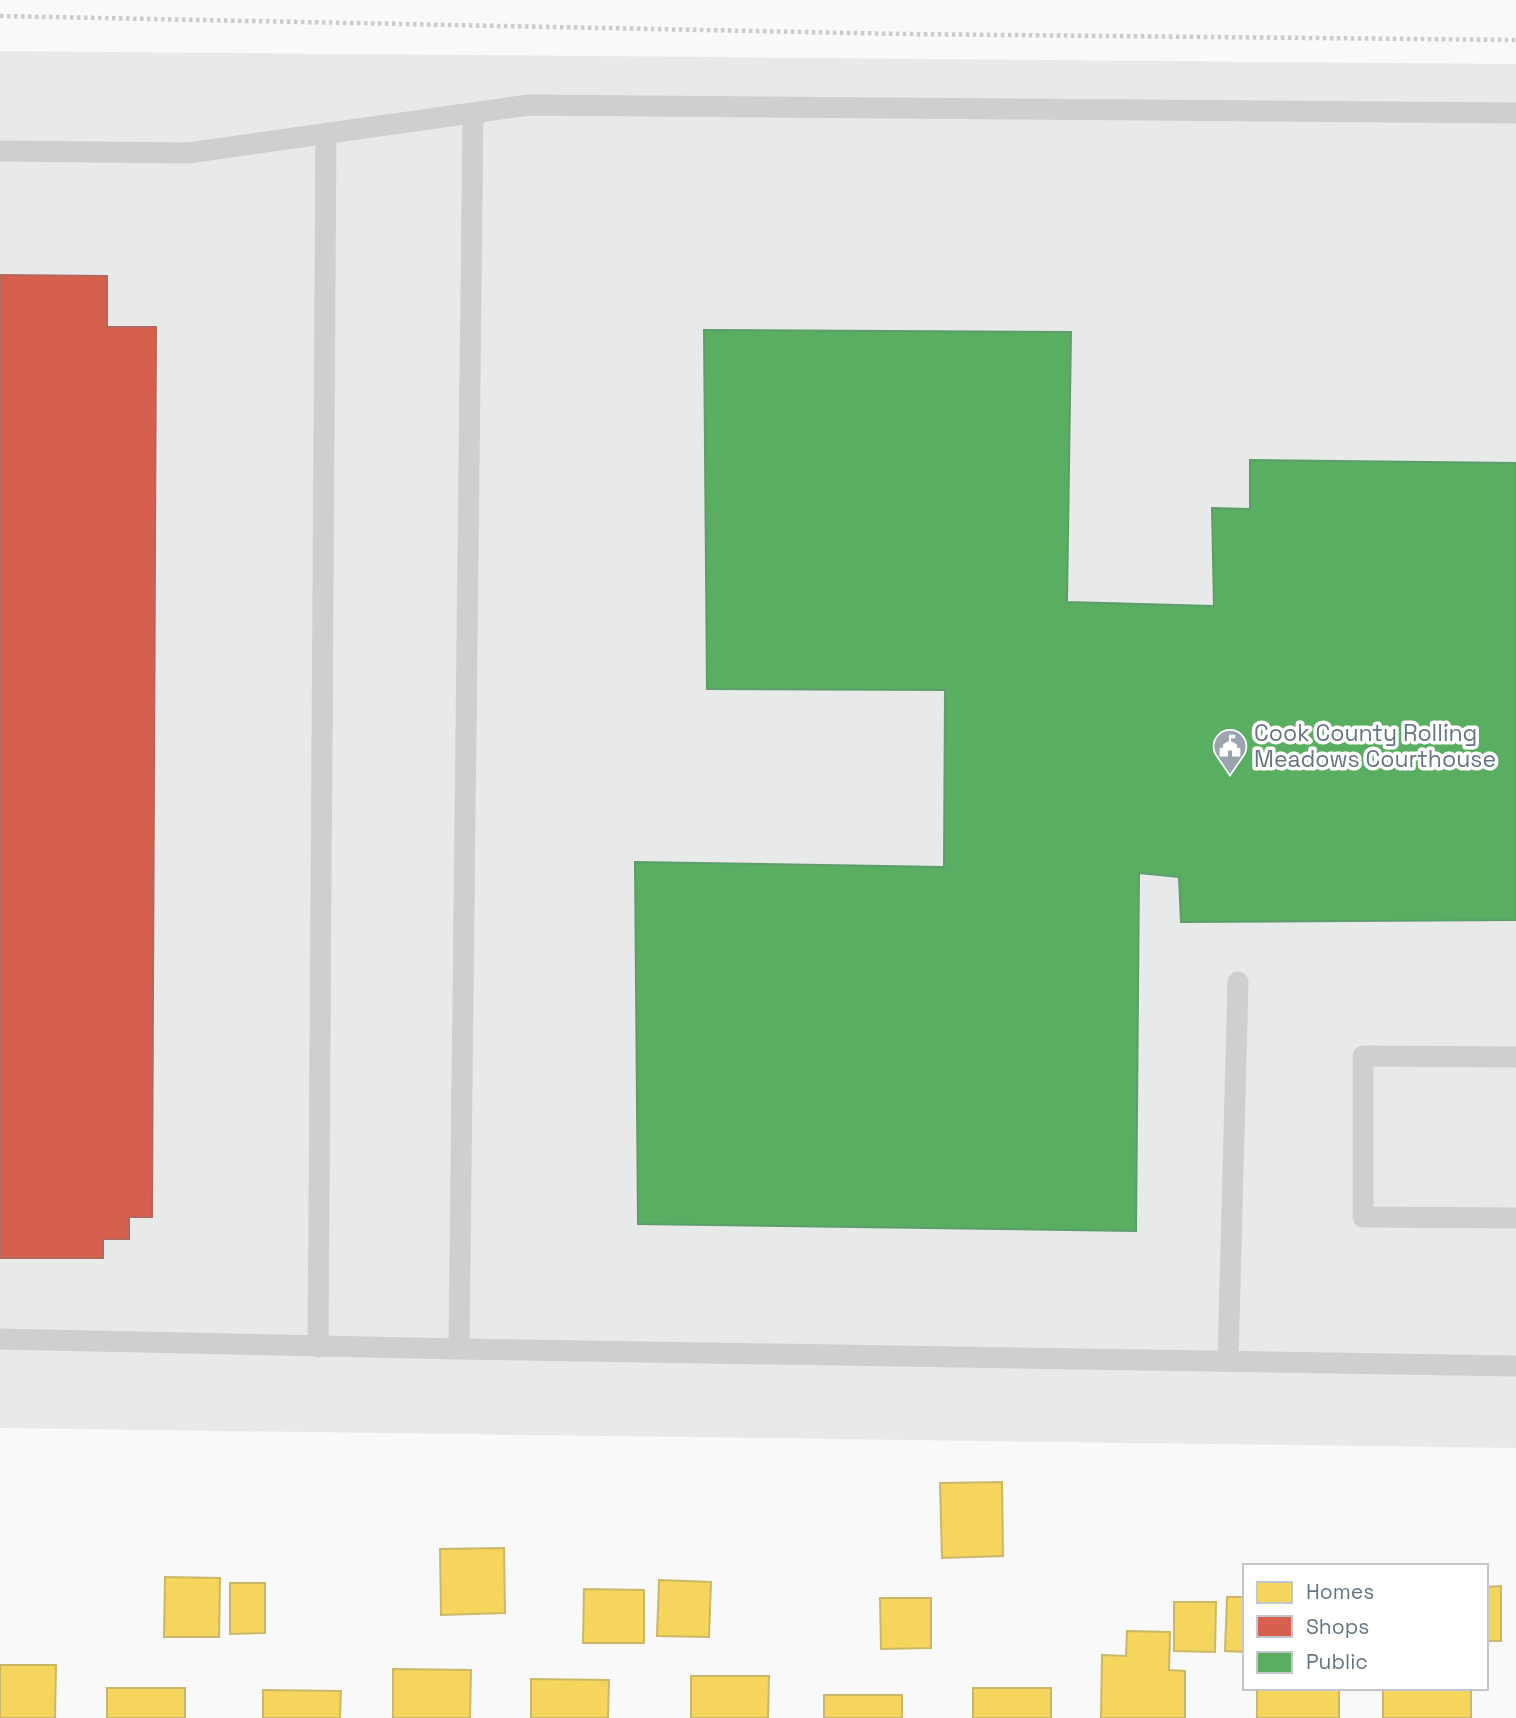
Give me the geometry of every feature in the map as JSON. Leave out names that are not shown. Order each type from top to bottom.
[{"type":"lane","points":[[0,150],[188,153],[529,105],[1516,113]]},
{"type":"lane","points":[[459,1349],[473,113]]},
{"type":"lane","points":[[318,1347],[326,133]]},
{"type":"lane","points":[[1228,1361],[1237,982]]},
{"type":"lane","points":[[1516,1057],[1363,1056],[1363,1217],[1516,1218]]},
{"type":"lane","points":[[0,1339],[318,1347],[1516,1366]]},
{"type":"path","points":[[0,16],[904,34],[1516,40]]},
{"type":"shaded area","points":[[0,51],[1516,64],[1516,1448],[0,1428]]},
{"type":"building: Homes","points":[[1002,1482],[1003,1556],[942,1558],[940,1483]]},
{"type":"building: Homes","points":[[504,1548],[505,1613],[441,1615],[440,1549]]},
{"type":"building: Homes","points":[[165,1577],[220,1578],[219,1637],[164,1637]]},
{"type":"building: Homes","points":[[659,1580],[711,1582],[709,1637],[657,1636]]},
{"type":"building: Homes","points":[[230,1583],[265,1583],[265,1633],[230,1634]]},
{"type":"building: Homes","points":[[1501,1586],[1501,1641],[1488,1641],[1488,1587]]},
{"type":"building: Homes","points":[[584,1589],[644,1590],[644,1643],[583,1643]]},
{"type":"building: Homes","points":[[1227,1597],[1243,1597],[1243,1652],[1225,1651]]},
{"type":"building: Homes","points":[[880,1598],[931,1598],[931,1648],[881,1649]]},
{"type":"building: Homes","points":[[1174,1602],[1216,1602],[1215,1652],[1174,1651]]},
{"type":"building: Homes","points":[[1127,1631],[1170,1632],[1169,1670],[1185,1671],[1185,1718],[1101,1718],[1102,1655],[1126,1656]]},
{"type":"building: Homes","points":[[0,1665],[56,1665],[55,1718],[0,1718]]},
{"type":"building: Homes","points":[[393,1669],[471,1670],[470,1718],[393,1718]]},
{"type":"building: Homes","points":[[691,1676],[769,1676],[768,1718],[691,1718]]},
{"type":"building: Homes","points":[[531,1679],[609,1680],[608,1718],[531,1718]]},
{"type":"building: Homes","points":[[107,1688],[185,1688],[185,1718],[107,1718]]},
{"type":"building: Homes","points":[[973,1688],[1051,1688],[1051,1718],[973,1718]]},
{"type":"building: Homes","points":[[263,1690],[341,1691],[340,1718],[263,1718]]},
{"type":"building: Homes","points":[[1257,1690],[1339,1690],[1339,1718],[1257,1718]]},
{"type":"building: Homes","points":[[1383,1690],[1471,1690],[1471,1718],[1383,1718]]},
{"type":"building: Homes","points":[[824,1695],[902,1695],[902,1718],[824,1718]]},
{"type":"building: Shops","points":[[0,275],[107,276],[107,327],[156,327],[152,1217],[129,1217],[129,1239],[103,1239],[103,1258],[0,1258]]},
{"type":"building: Public","name":"Cook County Rolling Meadows Courthouse","points":[[704,330],[1071,332],[1067,602],[1214,606],[1212,508],[1250,509],[1250,460],[1516,463],[1516,920],[1181,922],[1179,877],[1139,873],[1136,1231],[638,1224],[635,862],[944,867],[945,690],[707,689]]},
{"type":"place","name":"Cook County Rolling Meadows Courthouse","points":[[1230,776]]}]
